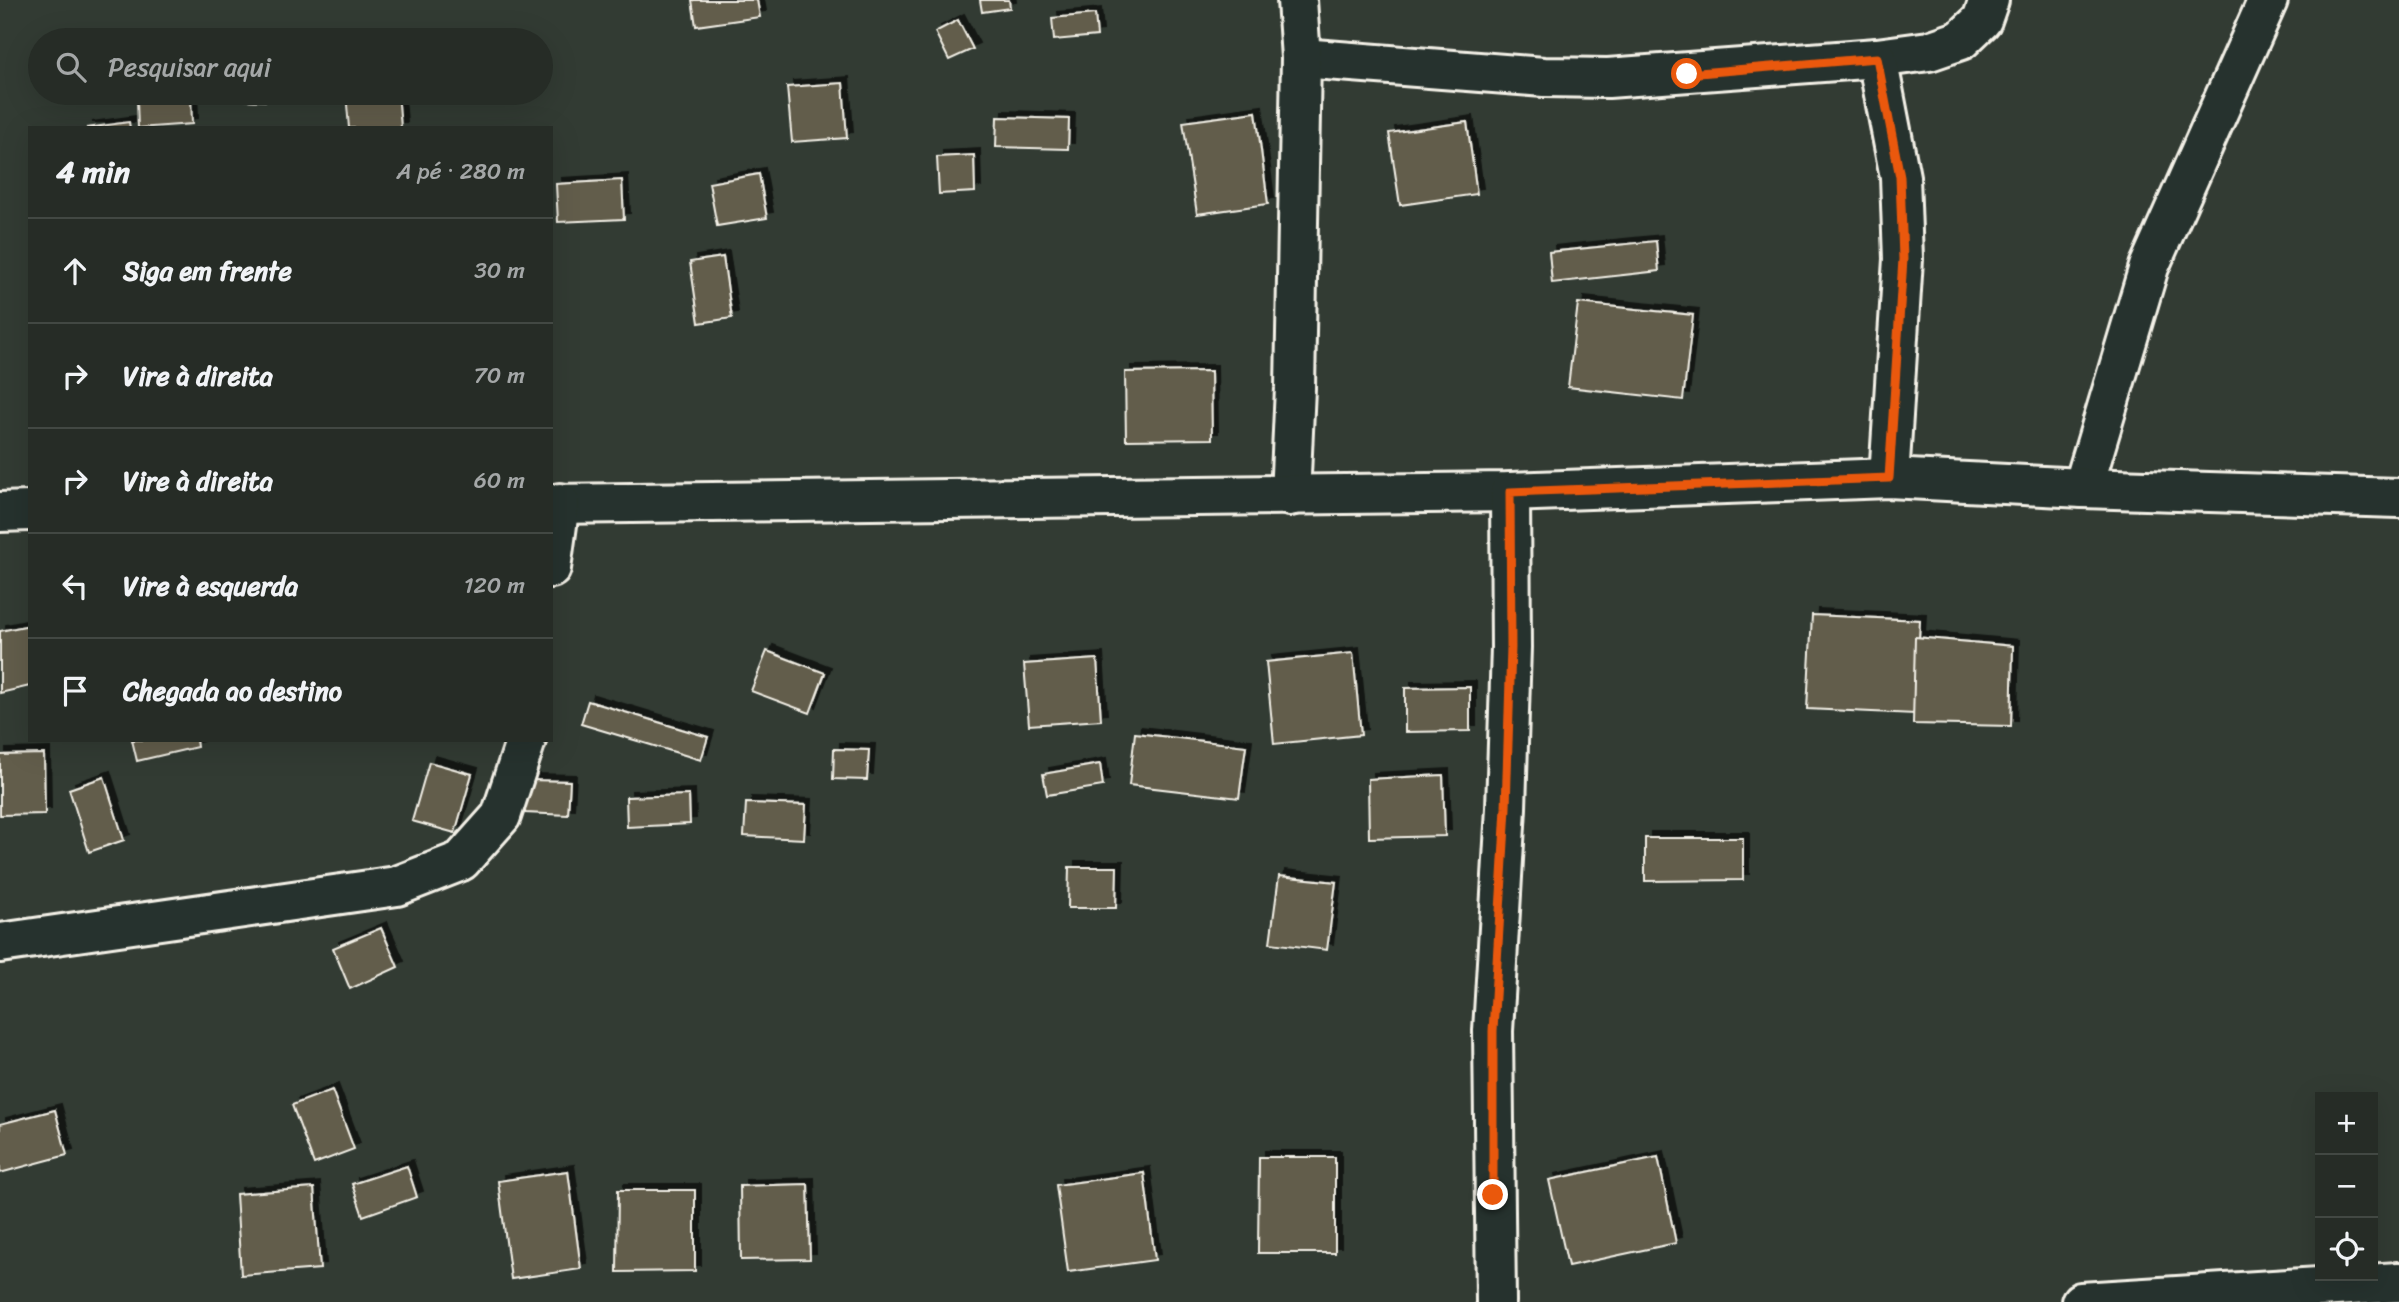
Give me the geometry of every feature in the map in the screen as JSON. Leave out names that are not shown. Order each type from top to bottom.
[{"type":"street","points":[[1290,496],[1301,58],[1297,0]]},
{"type":"street","points":[[1301,58],[1544,76],[1608,78],[1877,58],[1929,51],[1961,40],[1982,20],[1989,0]]},
{"type":"street","points":[[2083,488],[2149,267],[2268,0]]},
{"type":"street","points":[[1877,58],[1900,177],[1903,259],[1889,478]]},
{"type":"street","points":[[553,542],[556,504],[1510,492],[1889,478],[2083,488],[2399,498]]},
{"type":"street","points":[[1496,1302],[1493,1031],[1506,808],[1511,647],[1510,492]]},
{"type":"street","points":[[0,512],[28,511]]},
{"type":"street","points":[[0,943],[397,886],[461,861],[501,816],[525,742]]},
{"type":"street","points":[[2081,1302],[2399,1282]]},
{"type":"building","points":[[692,0],[757,0],[760,17],[696,26]]},
{"type":"building","points":[[980,0],[1009,0],[1010,8],[982,12]]},
{"type":"building","points":[[1095,14],[1097,36],[1054,40],[1052,18]]},
{"type":"building","points":[[958,20],[973,49],[949,60],[935,32]]},
{"type":"building","points":[[843,83],[847,138],[792,142],[787,87]]},
{"type":"building","points":[[137,105],[191,105],[192,124],[138,126]]},
{"type":"building","points":[[347,105],[399,105],[401,126],[349,126]]},
{"type":"building","points":[[1256,112],[1268,204],[1197,214],[1183,122]]},
{"type":"building","points":[[997,117],[1069,119],[1068,149],[996,147]]},
{"type":"building","points":[[129,122],[130,126],[100,126]]},
{"type":"building","points":[[1467,122],[1477,194],[1400,205],[1389,133]]},
{"type":"building","points":[[974,155],[975,192],[939,194],[937,157]]},
{"type":"building","points":[[759,174],[767,218],[717,226],[709,183]]},
{"type":"building","points":[[622,180],[624,219],[558,222],[556,184]]},
{"type":"building","points":[[1656,241],[1659,271],[1552,283],[1549,252]]},
{"type":"building","points":[[723,257],[732,318],[699,323],[690,262]]},
{"type":"building","points":[[1578,303],[1693,315],[1683,400],[1568,387]]},
{"type":"building","points":[[1211,371],[1212,439],[1126,440],[1125,372]]},
{"type":"building","points":[[1812,615],[1920,620],[1915,714],[1807,709]]},
{"type":"building","points":[[28,625],[28,686],[0,693],[0,631]]},
{"type":"building","points":[[1915,637],[2013,646],[2011,726],[1913,724]]},
{"type":"building","points":[[767,651],[825,673],[810,713],[751,691]]},
{"type":"building","points":[[1353,653],[1361,735],[1274,744],[1266,662]]},
{"type":"building","points":[[1097,659],[1101,720],[1029,725],[1024,664]]},
{"type":"building","points":[[1470,687],[1470,731],[1405,732],[1405,688]]},
{"type":"building","points":[[588,701],[708,737],[701,760],[581,724]]},
{"type":"building","points":[[1135,733],[1246,746],[1239,798],[1129,785]]},
{"type":"building","points":[[132,742],[196,742],[197,747],[137,761]]},
{"type":"building","points":[[834,749],[869,750],[867,780],[833,779]]},
{"type":"building","points":[[44,754],[45,814],[0,815],[0,755]]},
{"type":"building","points":[[429,762],[472,774],[455,833],[412,821]]},
{"type":"building","points":[[1100,764],[1103,786],[1047,795],[1043,774]]},
{"type":"building","points":[[1443,775],[1445,836],[1369,838],[1368,779]]},
{"type":"building","points":[[104,777],[124,840],[89,852],[69,789]]},
{"type":"building","points":[[527,780],[570,781],[568,815],[525,813]]},
{"type":"building","points":[[689,795],[690,824],[627,827],[626,797]]},
{"type":"building","points":[[746,803],[806,805],[804,839],[744,836]]},
{"type":"building","points":[[1645,838],[1743,838],[1743,880],[1645,881]]},
{"type":"building","points":[[1069,867],[1117,867],[1116,908],[1068,908]]},
{"type":"building","points":[[1279,876],[1336,882],[1327,950],[1270,943]]},
{"type":"building","points":[[381,928],[398,967],[350,989],[333,948]]},
{"type":"building","points":[[332,1090],[354,1149],[314,1164],[292,1105]]},
{"type":"building","points":[[55,1110],[67,1155],[0,1173],[0,1124]]},
{"type":"building","points":[[1259,1157],[1335,1157],[1335,1253],[1258,1253]]},
{"type":"building","points":[[1658,1157],[1676,1243],[1568,1266],[1549,1180]]},
{"type":"building","points":[[407,1166],[417,1197],[363,1216],[352,1184]]},
{"type":"building","points":[[568,1171],[581,1269],[511,1279],[498,1181]]},
{"type":"building","points":[[1144,1173],[1155,1260],[1068,1272],[1056,1185]]},
{"type":"building","points":[[808,1184],[810,1259],[741,1260],[740,1186]]},
{"type":"building","points":[[314,1188],[320,1269],[241,1275],[236,1194]]},
{"type":"building","points":[[618,1190],[695,1190],[695,1271],[617,1272]]},
{"type":"route","points":[[1493,1195],[1493,1031],[1506,808],[1511,647],[1510,492],[1889,478],[1903,259],[1900,177],[1877,58],[1687,74]]}]
